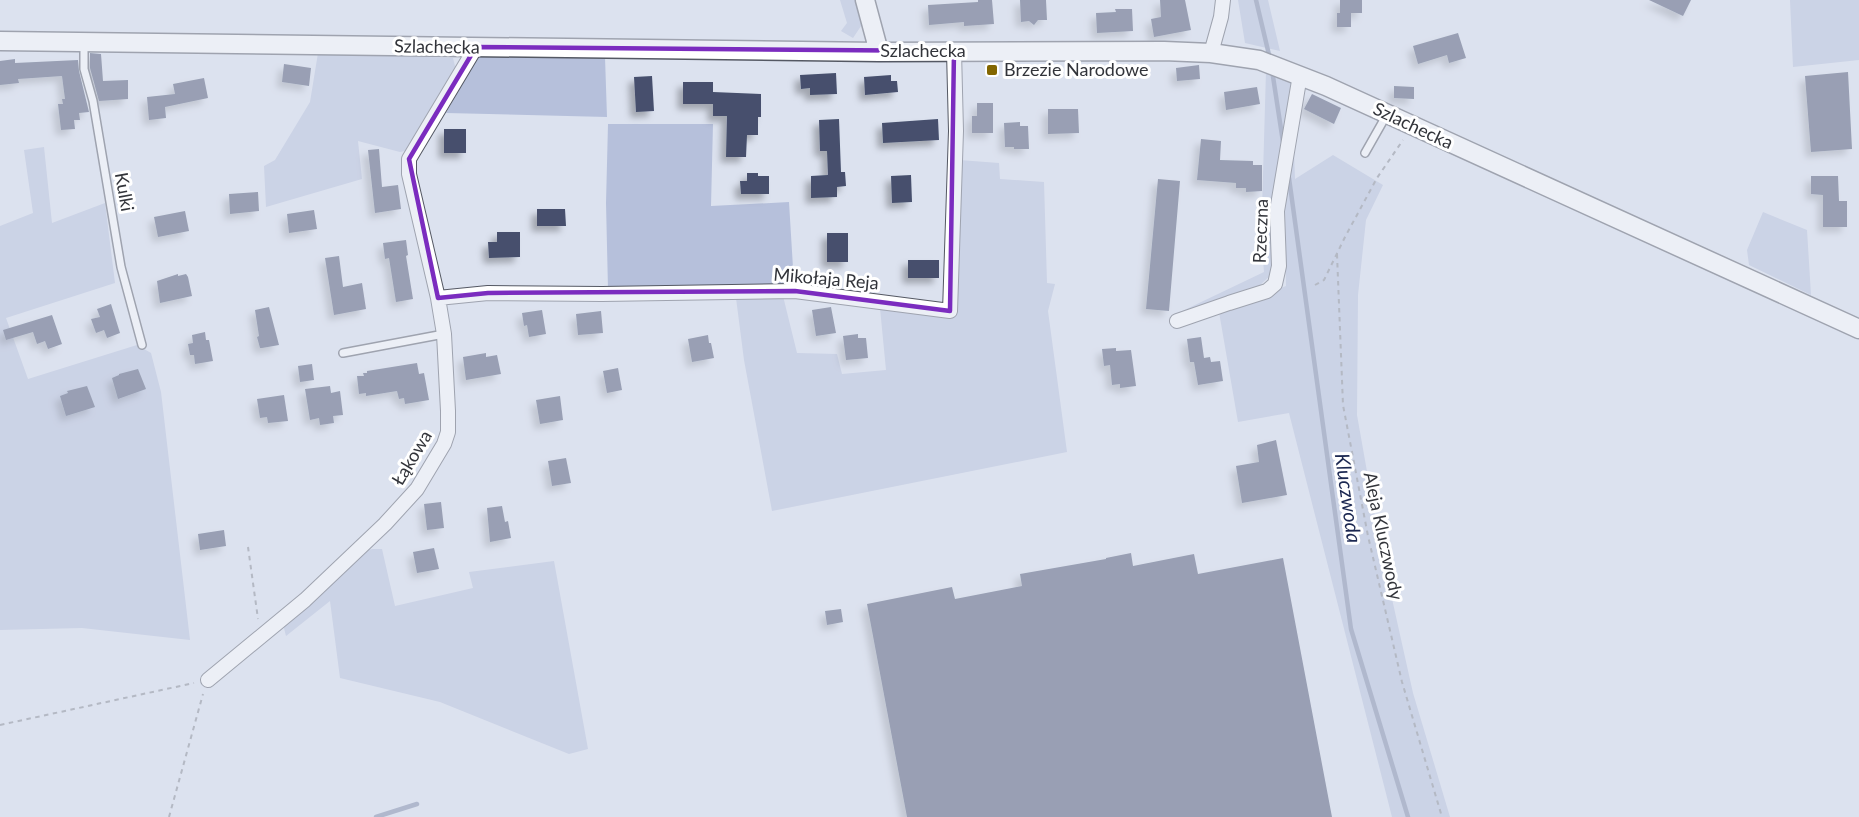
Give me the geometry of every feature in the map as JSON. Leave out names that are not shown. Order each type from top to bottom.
[{"type":"street","points":[[865,0],[879,51]]},
{"type":"street","points":[[1211,52],[1221,17],[1223,0]]},
{"type":"street","name":"Szlachecka","points":[[0,41],[879,51],[1211,52],[1259,60],[1295,73],[1859,329]]},
{"type":"street","name":"Łąkowa","points":[[208,680],[305,600],[401,508],[417,489],[441,451],[448,432],[444,334],[438,298],[409,174],[409,159],[476,47]]},
{"type":"street","name":"Mikołaja Reja","points":[[438,298],[488,293],[795,291],[950,311],[956,131],[954,51]]},
{"type":"street","name":"Rzeczna","points":[[1177,321],[1267,291],[1275,284],[1279,266],[1277,211],[1295,73]]},
{"type":"lane","name":"Kulki","points":[[84,42],[84,69],[93,101],[121,267],[142,345]]},
{"type":"lane","points":[[1365,153],[1388,114]]},
{"type":"lane","points":[[343,353],[444,334]]},
{"type":"path","points":[[1315,285],[1324,280],[1377,178],[1404,138],[1407,123]]},
{"type":"path","name":"Aleja Kluczwody","points":[[1337,254],[1343,405],[1368,536],[1402,682],[1442,817]]},
{"type":"path","points":[[248,548],[261,637]]},
{"type":"path","points":[[0,725],[208,680]]},
{"type":"path","points":[[169,817],[208,680]]},
{"type":"highlighted area","points":[[476,47],[954,51],[950,311],[795,291],[488,293],[438,298],[409,159]]},
{"type":"shaded area","points":[[840,0],[857,0],[863,23],[853,38],[841,31],[847,23]]},
{"type":"shaded area","points":[[1238,0],[1268,0],[1280,51],[1245,43]]},
{"type":"shaded area","points":[[1790,0],[1859,0],[1859,60],[1793,67]]},
{"type":"shaded area","points":[[318,53],[453,58],[456,70],[405,151],[400,152],[358,141],[362,179],[266,207],[264,166],[275,160],[310,102]]},
{"type":"shaded area","points":[[478,56],[605,57],[607,117],[446,113]]},
{"type":"shaded area","points":[[1266,71],[1293,82],[1271,211],[1272,274],[1258,287],[1175,319],[1174,315],[1264,272],[1259,210],[1262,210]]},
{"type":"shaded area","points":[[608,124],[713,124],[711,206],[789,202],[794,284],[608,289],[606,203]]},
{"type":"shaded area","points":[[44,147],[52,223],[105,203],[115,283],[6,318],[28,379],[137,345],[151,353],[161,392],[190,640],[82,628],[0,630],[0,226],[33,213],[24,150]]},
{"type":"shaded area","points":[[1294,152],[1295,179],[1333,155],[1383,185],[1366,220],[1358,295],[1357,415],[1380,545],[1413,693],[1450,817],[1392,817],[1289,413],[1238,422],[1219,312],[1286,286],[1285,198]]},
{"type":"shaded area","points":[[959,160],[999,163],[1000,179],[1044,182],[1047,283],[1055,284],[1048,311],[1067,452],[772,511],[744,360],[736,298],[783,296],[797,353],[837,354],[842,374],[886,370],[880,308],[951,315]]},
{"type":"shaded area","points":[[1763,212],[1807,230],[1811,295],[1749,265],[1747,250]]},
{"type":"shaded area","points":[[382,549],[395,606],[473,588],[469,572],[554,561],[588,749],[569,754],[440,702],[340,678],[330,601],[286,636],[283,624],[366,550]]},
{"type":"building","points":[[978,0],[992,0],[994,24],[964,26],[964,22],[929,25],[928,5],[978,2]]},
{"type":"building","points":[[1020,0],[1046,0],[1047,20],[1038,20],[1034,25],[1029,21],[1021,22]]},
{"type":"building","points":[[1160,0],[1185,0],[1191,30],[1154,37],[1151,19],[1161,17]]},
{"type":"building","points":[[1340,0],[1362,0],[1362,13],[1351,13],[1351,27],[1337,27]]},
{"type":"building","points":[[1649,0],[1691,0],[1683,16]]},
{"type":"building","points":[[1115,9],[1132,9],[1133,31],[1097,33],[1096,13],[1116,12]]},
{"type":"building","points":[[1458,33],[1466,58],[1449,63],[1447,55],[1418,64],[1413,46]]},
{"type":"building","points":[[90,53],[101,54],[103,81],[128,80],[128,99],[99,101],[90,68]]},
{"type":"building","points":[[15,59],[15,63],[78,60],[89,112],[79,113],[80,120],[74,120],[75,129],[61,130],[58,104],[63,104],[62,99],[65,99],[62,76],[18,79],[19,83],[0,85],[0,61]]},
{"type":"building","points":[[284,64],[311,68],[309,86],[282,82]]},
{"type":"building","points":[[1199,65],[1200,79],[1177,81],[1176,68]]},
{"type":"building","points":[[1848,72],[1852,149],[1811,152],[1805,76]]},
{"type":"building","points":[[836,73],[837,94],[810,95],[810,88],[801,89],[800,75]]},
{"type":"building","points":[[891,75],[891,81],[897,81],[898,92],[865,95],[864,77]]},
{"type":"building","points":[[652,76],[654,111],[636,112],[634,77]]},
{"type":"building","points":[[204,78],[208,98],[165,107],[166,118],[149,120],[147,97],[175,94],[173,84]]},
{"type":"building","points":[[683,82],[713,82],[713,92],[761,94],[758,135],[747,135],[746,157],[726,157],[727,116],[713,116],[713,104],[683,104]]},
{"type":"building","points":[[1394,86],[1414,87],[1414,99],[1394,98]]},
{"type":"building","points":[[1257,87],[1260,104],[1226,110],[1224,92]]},
{"type":"building","points":[[1312,94],[1341,108],[1334,124],[1304,109]]},
{"type":"building","points":[[977,103],[993,103],[993,133],[972,133],[972,116],[977,116]]},
{"type":"building","points":[[1048,109],[1078,109],[1079,133],[1048,134]]},
{"type":"building","points":[[839,119],[841,172],[845,172],[846,186],[837,187],[837,197],[811,198],[811,176],[828,175],[827,151],[820,151],[819,120]]},
{"type":"building","points":[[938,119],[939,140],[883,143],[882,123]]},
{"type":"building","points":[[1020,122],[1020,126],[1028,126],[1029,149],[1005,147],[1004,123]]},
{"type":"building","points":[[444,129],[466,129],[466,153],[444,153]]},
{"type":"building","points":[[1201,139],[1221,141],[1220,160],[1253,161],[1253,165],[1262,165],[1262,191],[1246,192],[1246,188],[1236,188],[1236,183],[1197,180]]},
{"type":"building","points":[[379,149],[382,187],[398,185],[401,209],[375,213],[368,150]]},
{"type":"building","points":[[747,173],[769,176],[769,194],[741,194],[740,181],[747,181]]},
{"type":"building","points":[[911,175],[912,202],[892,203],[891,176]]},
{"type":"building","points":[[1811,176],[1838,176],[1839,201],[1847,201],[1847,227],[1823,227],[1823,195],[1811,194]]},
{"type":"building","points":[[1158,179],[1180,181],[1169,311],[1146,309]]},
{"type":"building","points":[[258,192],[259,211],[230,214],[229,194]]},
{"type":"building","points":[[537,209],[565,209],[566,226],[537,226]]},
{"type":"building","points":[[314,210],[317,229],[289,233],[287,214]]},
{"type":"building","points":[[185,211],[189,231],[158,237],[154,217]]},
{"type":"building","points":[[497,232],[520,232],[520,257],[489,258],[488,242],[497,242]]},
{"type":"building","points":[[827,233],[848,233],[848,262],[827,262]]},
{"type":"building","points":[[406,240],[408,255],[406,256],[413,299],[396,302],[389,258],[385,259],[383,243]]},
{"type":"building","points":[[339,256],[343,287],[362,283],[366,309],[334,315],[325,258]]},
{"type":"building","points":[[908,260],[939,260],[939,278],[908,278]]},
{"type":"building","points":[[178,274],[178,276],[186,274],[188,277],[192,296],[160,303],[157,281]]},
{"type":"building","points":[[111,304],[120,333],[107,338],[104,330],[96,333],[91,319],[100,317],[97,309]]},
{"type":"building","points":[[269,307],[279,345],[260,348],[255,310]]},
{"type":"building","points":[[831,307],[836,333],[816,336],[812,310]]},
{"type":"building","points":[[542,310],[546,334],[529,337],[522,313]]},
{"type":"building","points":[[601,311],[603,333],[578,335],[576,314]]},
{"type":"building","points":[[52,315],[62,344],[48,349],[45,341],[37,344],[33,332],[6,340],[3,330]]},
{"type":"building","points":[[205,332],[213,361],[195,364],[194,355],[190,355],[188,344],[193,343],[192,335]]},
{"type":"building","points":[[858,334],[858,338],[866,338],[868,358],[846,360],[843,336]]},
{"type":"building","points":[[708,335],[714,358],[692,362],[688,339]]},
{"type":"building","points":[[1201,337],[1204,358],[1210,357],[1211,362],[1220,361],[1223,381],[1198,385],[1194,362],[1190,362],[1187,339]]},
{"type":"building","points":[[1116,348],[1116,351],[1131,350],[1136,386],[1120,388],[1120,384],[1112,385],[1110,365],[1104,366],[1102,349]]},
{"type":"building","points":[[486,353],[486,357],[497,355],[501,374],[466,380],[463,357]]},
{"type":"building","points":[[417,363],[419,374],[424,373],[429,400],[405,404],[404,398],[399,399],[397,391],[366,396],[366,393],[359,394],[357,376],[364,376],[363,373],[367,371]]},
{"type":"building","points":[[312,364],[314,380],[300,382],[298,366]]},
{"type":"building","points":[[618,368],[622,390],[607,393],[603,371]]},
{"type":"building","points":[[138,369],[146,389],[118,399],[112,378]]},
{"type":"building","points":[[87,386],[95,407],[66,416],[60,396],[68,393],[67,391]]},
{"type":"building","points":[[330,386],[331,393],[340,391],[343,415],[333,416],[334,423],[320,425],[319,418],[310,420],[305,389]]},
{"type":"building","points":[[284,395],[288,421],[268,423],[267,417],[260,418],[257,399]]},
{"type":"building","points":[[560,396],[563,420],[540,424],[536,400]]},
{"type":"building","points":[[1276,440],[1287,495],[1242,503],[1236,466],[1259,462],[1257,445]]},
{"type":"building","points":[[566,458],[571,483],[552,486],[548,461]]},
{"type":"building","points":[[441,502],[444,528],[427,530],[424,504]]},
{"type":"building","points":[[502,506],[511,538],[490,542],[487,508]]},
{"type":"building","points":[[224,530],[226,546],[200,550],[198,534]]},
{"type":"building","points":[[434,548],[439,569],[417,573],[413,552]]},
{"type":"building","points":[[1131,553],[1133,566],[1194,554],[1198,574],[1283,558],[1332,817],[907,817],[867,604],[952,587],[955,599],[1022,586],[1020,574]]},
{"type":"building","points":[[841,609],[843,622],[827,625],[825,611]]},
{"type":"waterway","name":"Kluczwoda","points":[[1256,0],[1270,59]]},
{"type":"waterway","name":"Kluczwoda","points":[[1272,70],[1283,142]]},
{"type":"waterway","name":"Kluczwoda","points":[[1289,178],[1351,629],[1408,817]]},
{"type":"waterway","points":[[376,817],[417,804]]},
{"type":"place","name":"Brzezie Narodowe","points":[[992,70]]}]
